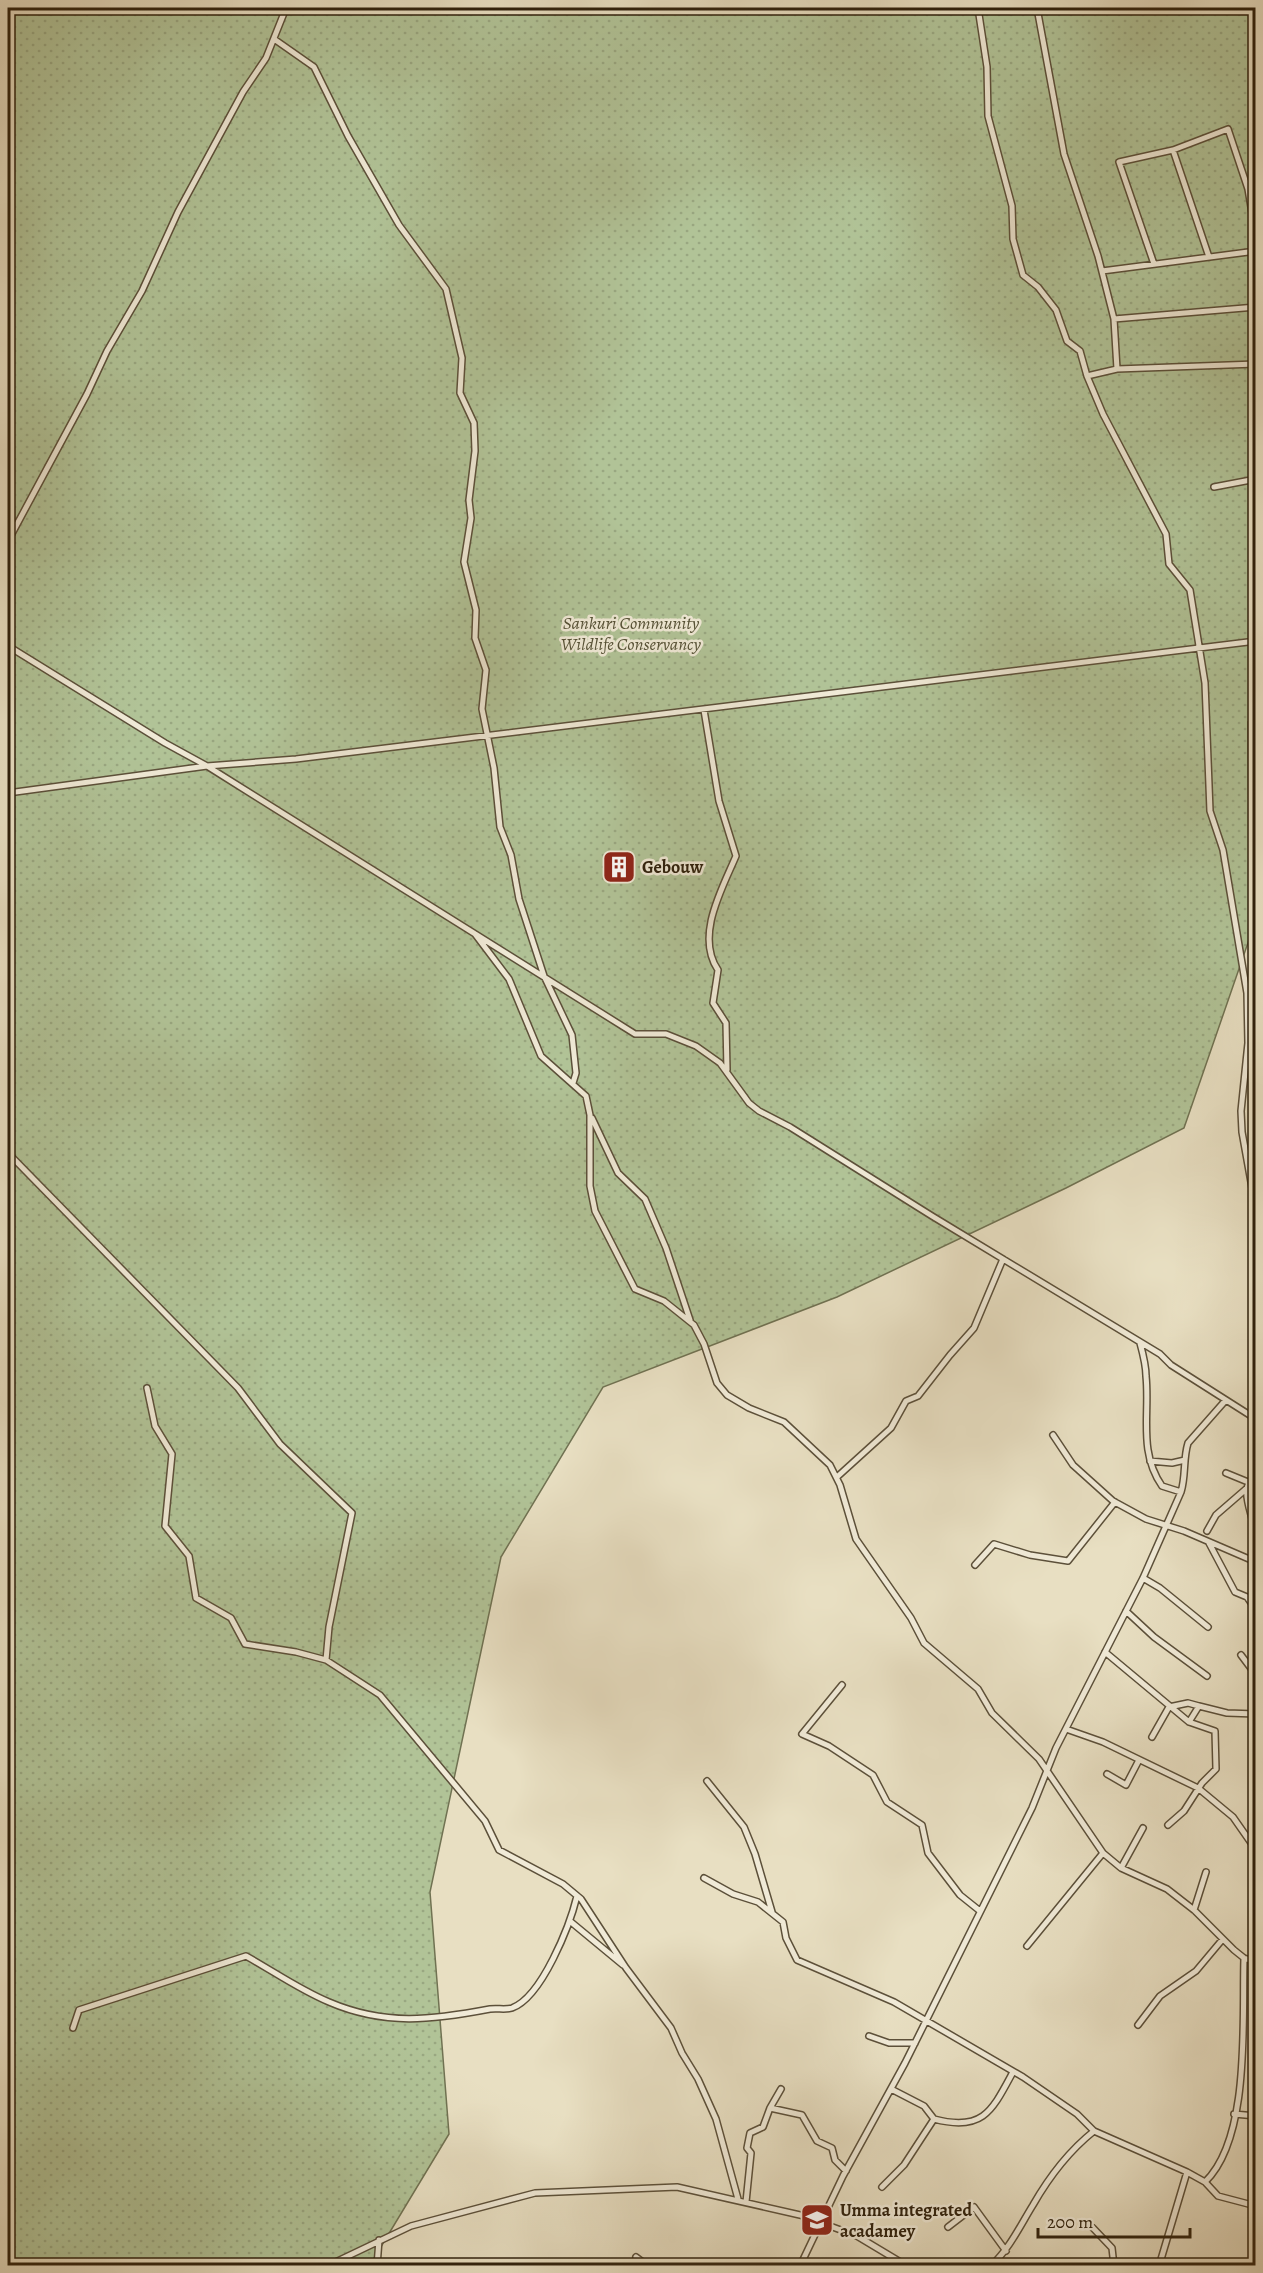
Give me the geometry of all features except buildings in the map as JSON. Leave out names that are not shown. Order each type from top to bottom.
[{"type":"street","points":[[8,541],[87,394],[107,351],[142,291],[178,212],[243,92],[266,58],[286,8]]},
{"type":"street","points":[[978,8],[987,67],[988,116],[1012,206],[1013,239],[1023,275],[1038,287],[1056,310],[1067,341],[1080,351],[1087,376],[1103,414],[1166,534],[1170,564],[1190,590],[1204,683],[1210,811],[1223,850],[1247,993],[1248,1043],[1241,1111],[1242,1132],[1256,1210]]},
{"type":"street","points":[[1037,8],[1064,154],[1102,271],[1114,319],[1117,369]]},
{"type":"street","points":[[274,39],[314,68],[348,136],[399,225],[446,289],[462,358],[460,393],[474,423],[475,451],[469,500],[471,518],[464,562],[476,610],[475,638],[486,670],[482,709],[494,768],[500,827],[511,855],[519,899],[544,976],[572,1035],[576,1073],[573,1083]]},
{"type":"street","points":[[1154,264],[1119,162],[1173,150],[1228,129],[1248,189],[1256,237]]},
{"type":"street","points":[[1173,150],[1209,257]]},
{"type":"street","points":[[1102,271],[1256,252]]},
{"type":"street","points":[[1114,319],[1256,307]]},
{"type":"street","points":[[1087,376],[1117,369],[1256,364]]},
{"type":"street","points":[[1214,487],[1256,479]]},
{"type":"street","points":[[8,793],[207,766],[296,759],[1256,641]]},
{"type":"street","points":[[8,646],[165,743],[207,766],[635,1034],[666,1034],[684,1040],[727,1070],[749,1103],[759,1112],[790,1127],[1160,1354],[1171,1365],[1256,1419]]},
{"type":"street","points":[[704,710],[719,801],[736,856],[712,910],[709,957],[718,970],[713,1003],[726,1023],[727,1070]]},
{"type":"street","points":[[473,932],[509,980],[541,1056],[547,1064],[573,1083],[586,1096],[590,1115],[590,1186],[602,1226],[615,1245],[634,1289],[664,1301],[690,1322]]},
{"type":"street","points":[[590,1115],[618,1173],[645,1199],[666,1248],[690,1322],[704,1344],[717,1383],[727,1395],[749,1408],[784,1422],[830,1465],[837,1477],[856,1539],[911,1618],[924,1643],[978,1689],[992,1713],[1039,1759],[1103,1853],[1121,1868],[1167,1889],[1194,1910],[1222,1940],[1244,1958],[1256,1962]]},
{"type":"street","points":[[8,1153],[238,1388],[280,1444],[352,1513],[329,1627],[326,1660]]},
{"type":"street","points":[[837,1477],[891,1428],[906,1401],[918,1396],[974,1328],[1003,1259]]},
{"type":"street","points":[[1140,1343],[1147,1378],[1146,1441],[1150,1461],[1162,1486],[1181,1492]]},
{"type":"street","points":[[147,1388],[155,1426],[172,1454],[165,1526],[189,1556],[196,1598],[231,1618],[245,1644],[296,1652],[326,1660],[386,1699],[392,1711],[412,1731],[459,1792],[485,1821],[499,1850],[563,1884],[577,1896],[595,1917],[626,1968],[671,2028],[681,2053],[698,2079],[716,2119],[738,2199]]},
{"type":"street","points":[[812,2265],[801,2263],[846,2171],[915,2043],[1032,1808],[1066,1729],[1167,1526],[1185,1481],[1188,1443],[1225,1401]]},
{"type":"street","points":[[1053,1435],[1073,1465],[1115,1502],[1146,1519],[1256,1562]]},
{"type":"street","points":[[1150,1461],[1172,1463],[1185,1460]]},
{"type":"street","points":[[1227,1473],[1248,1482]]},
{"type":"street","points":[[1253,1523],[1246,1489],[1248,1482],[1256,1476]]},
{"type":"street","points":[[1207,1531],[1216,1515],[1246,1489]]},
{"type":"street","points":[[975,1565],[994,1544],[1030,1555],[1068,1561],[1115,1502]]},
{"type":"street","points":[[1209,1543],[1235,1592],[1247,1597],[1256,1610]]},
{"type":"street","points":[[1143,1578],[1160,1588],[1208,1627]]},
{"type":"street","points":[[1126,1611],[1154,1637],[1207,1676]]},
{"type":"street","points":[[1105,1652],[1169,1707],[1189,1722],[1213,1730],[1216,1736],[1216,1770],[1198,1788],[1184,1811],[1168,1825]]},
{"type":"street","points":[[1241,1655],[1256,1675]]},
{"type":"street","points":[[842,1685],[802,1734],[829,1746],[873,1775],[887,1802],[922,1825],[928,1853],[960,1895],[980,1911]]},
{"type":"street","points":[[1152,1737],[1169,1707],[1188,1703],[1227,1713],[1256,1714]]},
{"type":"street","points":[[1189,1722],[1199,1706]]},
{"type":"street","points":[[1066,1729],[1103,1742],[1198,1788],[1233,1817],[1256,1850]]},
{"type":"street","points":[[1107,1774],[1126,1785],[1139,1760]]},
{"type":"street","points":[[707,1781],[744,1827],[755,1854],[773,1914]]},
{"type":"street","points":[[1121,1868],[1143,1828]]},
{"type":"street","points":[[1027,1946],[1103,1853]]},
{"type":"street","points":[[1194,1910],[1206,1872]]},
{"type":"street","points":[[704,1878],[733,1894],[758,1902],[783,1922],[786,1938],[797,1960],[885,1997],[1013,2072],[1077,2114],[1095,2131],[1187,2172],[1205,2182],[1218,2196],[1256,2206]]},
{"type":"street","points":[[1256,1893],[1256,1926]]},
{"type":"street","points":[[73,2028],[79,2010],[246,1956],[329,2002],[382,2019],[446,2018],[496,2008],[512,2008],[534,1990],[571,1922],[577,1896]]},
{"type":"street","points":[[571,1922],[626,1968]]},
{"type":"street","points":[[1138,2025],[1160,1996],[1196,1971],[1222,1940]]},
{"type":"street","points":[[1205,2182],[1220,2162],[1234,2114],[1243,2055],[1244,1958]]},
{"type":"street","points":[[870,2036],[889,2043],[915,2043]]},
{"type":"street","points":[[891,2089],[924,2106],[934,2120],[957,2125],[972,2123],[992,2106],[1013,2072]]},
{"type":"street","points":[[746,2202],[751,2153],[747,2148],[750,2133],[763,2127],[770,2108],[781,2089]]},
{"type":"street","points":[[770,2108],[802,2115],[817,2141],[832,2148],[835,2160],[846,2171]]},
{"type":"street","points":[[1234,2114],[1256,2116]]},
{"type":"street","points":[[882,2187],[904,2165],[934,2120]]},
{"type":"street","points":[[991,2265],[1006,2251],[1049,2180],[1076,2146],[1095,2131]]},
{"type":"street","points":[[1159,2265],[1187,2172]]},
{"type":"street","points":[[327,2265],[379,2240],[446,2214],[535,2193],[677,2187],[738,2199],[821,2223],[871,2243],[907,2265]]},
{"type":"street","points":[[948,2227],[974,2207],[1006,2251]]},
{"type":"street","points":[[1093,2228],[1112,2248],[1114,2265]]},
{"type":"street","points":[[377,2265],[379,2240]]},
{"type":"street","points":[[636,2257],[648,2265]]},
{"type":"green space","name":"Sankuri Community Wildlife Conservancy","points":[[8,8],[1255,8],[1256,710],[1248,722],[1250,937],[1184,1128],[1066,1188],[837,1297],[603,1387],[501,1557],[430,1892],[449,2134],[370,2265],[8,2266]]},
{"type":"waterway","points":[[1256,1936],[1256,1951]]},
{"type":"place","name":"Gebouw","points":[[619,867]]},
{"type":"place","name":"Umma integrated acadamey","points":[[817,2220]]}]
